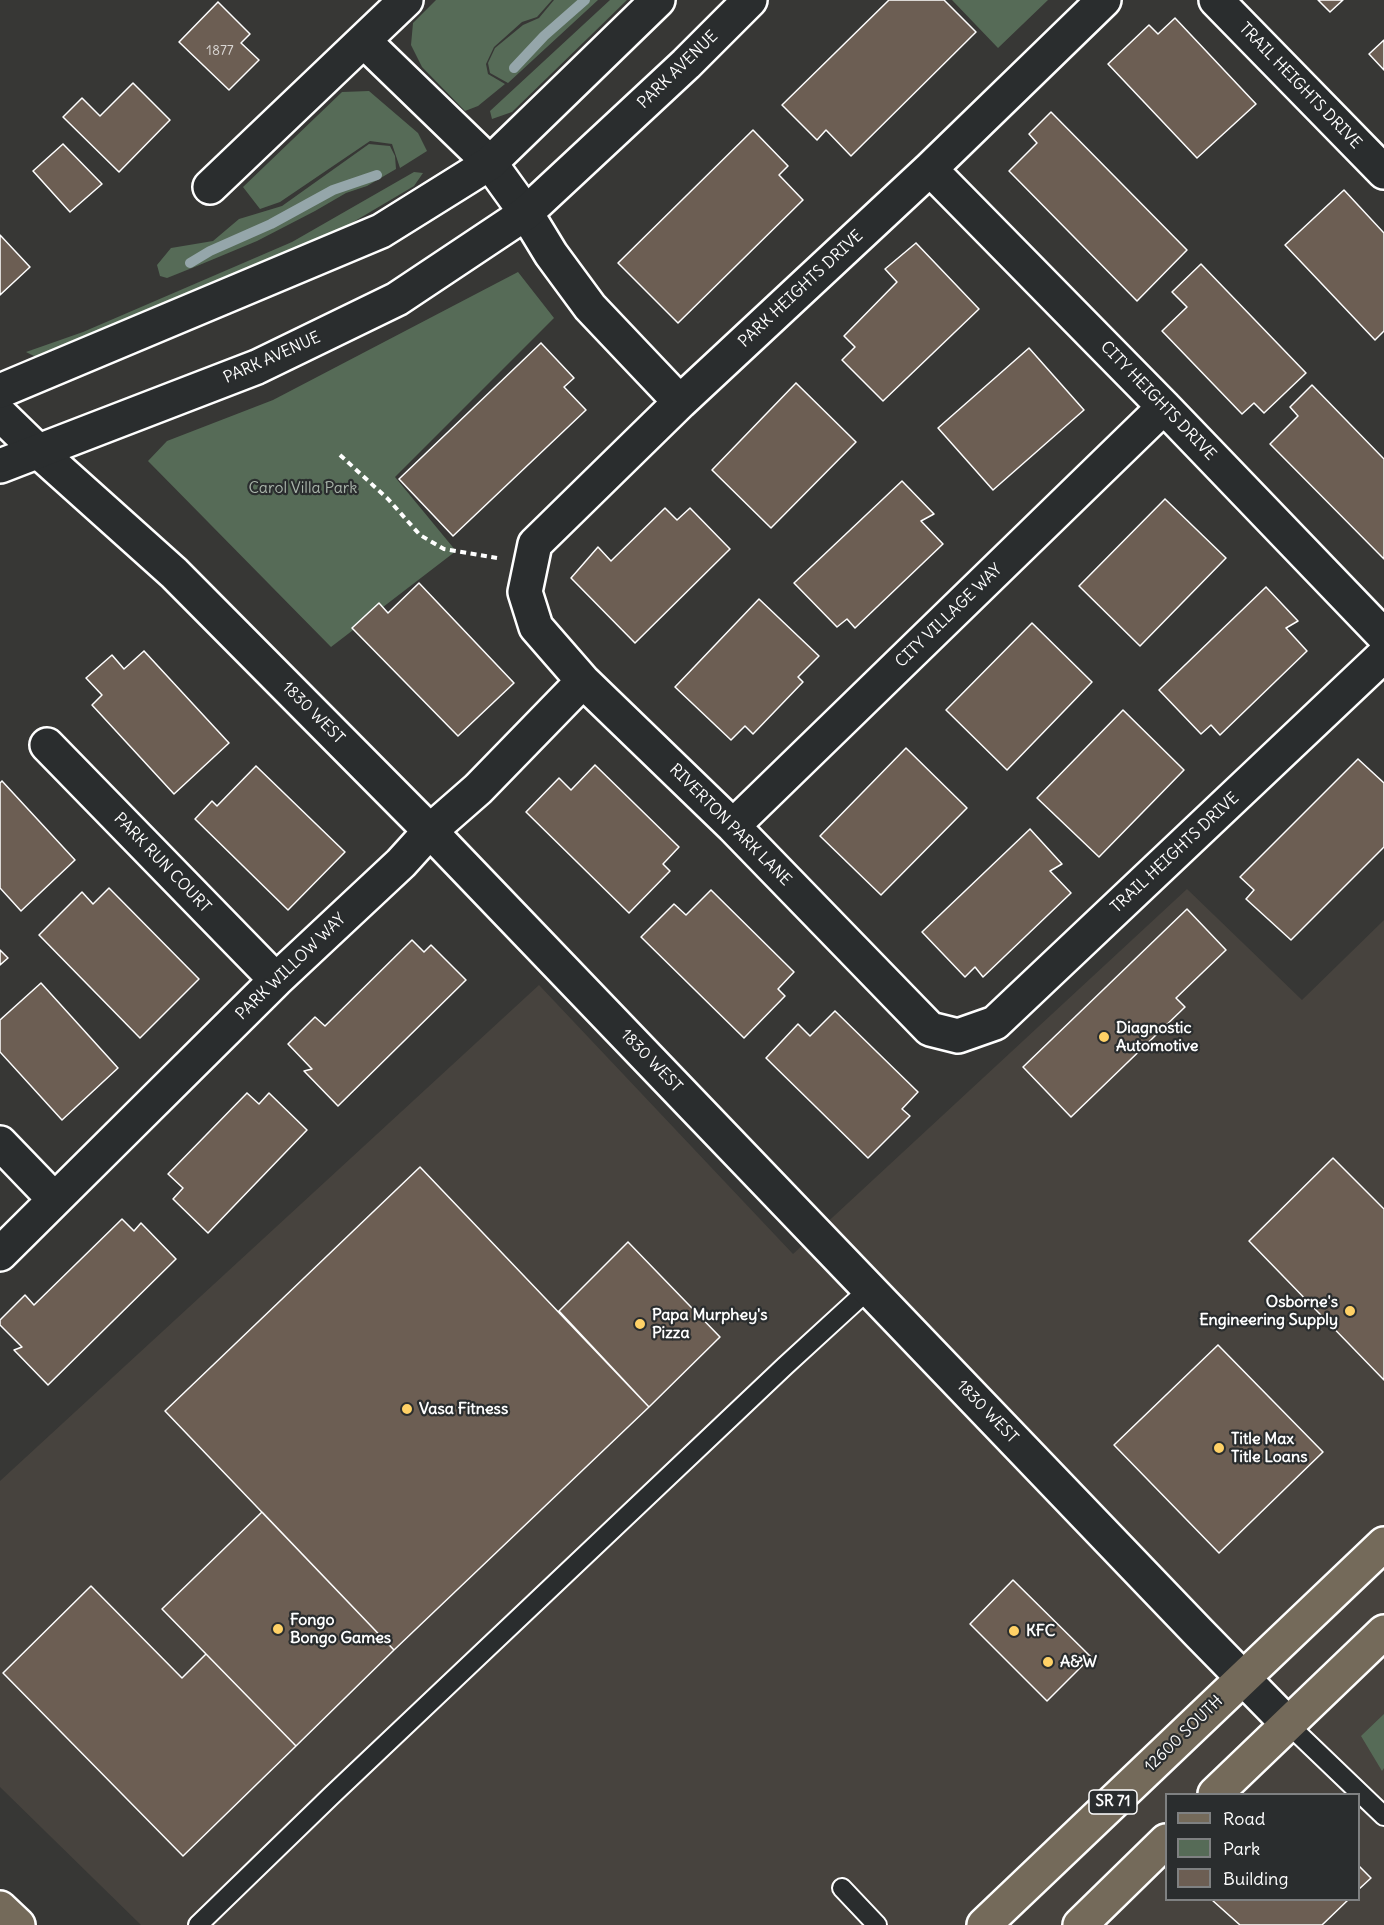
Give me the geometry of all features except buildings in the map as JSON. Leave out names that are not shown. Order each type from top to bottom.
[{"type":"main road","name":"12600 SOUTH","points":[[984,1925],[1384,1544]]},
{"type":"main road","points":[[1216,1793],[1384,1632]]},
{"type":"main road","points":[[1080,1925],[1165,1843]]},
{"type":"main road","points":[[0,1908],[18,1925]]},
{"type":"street","points":[[210,187],[406,0]]},
{"type":"street","points":[[0,391],[381,231],[490,163],[658,0]]},
{"type":"street","name":"PARK AVENUE","points":[[0,466],[257,367],[397,299],[526,213],[686,64],[750,0]]},
{"type":"street","name":"PARK HEIGHTS DRIVE","points":[[525,592],[535,544],[680,402],[930,169],[1104,0]]},
{"type":"street","name":"TRAIL HEIGHTS DRIVE","points":[[1216,0],[1384,172]]},
{"type":"street","points":[[364,41],[490,163],[526,213],[551,254],[590,307],[680,402]]},
{"type":"street","name":"CITY HEIGHTS DRIVE","points":[[930,169],[1164,407],[1384,636]]},
{"type":"street","name":"CITY VILLAGE WAY","points":[[733,826],[1164,407]]},
{"type":"street","name":"1830 WEST","points":[[0,414],[174,573],[430,831],[1288,1724]]},
{"type":"street","name":"RIVERTON PARK LANE","points":[[525,592],[536,627],[583,681],[733,826],[930,1029],[958,1036]]},
{"type":"street","name":"TRAIL HEIGHTS DRIVE","points":[[958,1036],[996,1023],[1384,656]]},
{"type":"street","name":"PARK WILLOW WAY","points":[[0,1254],[276,980],[396,868],[430,831],[478,789],[583,681]]},
{"type":"street","name":"PARK RUN COURT","points":[[47,745],[276,980]]},
{"type":"street","points":[[0,1143],[54,1198]]},
{"type":"lane","points":[[198,1925],[785,1366],[869,1290]]},
{"type":"lane","points":[[1288,1724],[1384,1816]]},
{"type":"lane","points":[[842,1888],[877,1925]]},
{"type":"path","points":[[340,455],[388,499],[420,535],[444,549],[501,559]]},
{"type":"shaded area","points":[[1187,889],[1302,1000],[1384,920],[1384,1925],[141,1925],[0,1787],[0,1481],[539,985],[793,1254]]},
{"type":"green space","points":[[436,0],[552,0],[537,17],[522,22],[494,47],[486,64],[488,74],[505,84],[478,106],[465,111],[422,67],[411,45],[413,23]]},
{"type":"green space","points":[[554,0],[598,0],[508,83],[490,73],[488,63],[495,48],[523,25],[539,18]]},
{"type":"green space","points":[[610,0],[627,0],[512,112],[492,119],[490,111]]},
{"type":"green space","points":[[952,0],[1048,0],[998,48]]},
{"type":"green space","points":[[369,91],[418,133],[427,151],[400,168],[392,144],[370,141],[280,202],[260,209],[243,187],[342,92]]},
{"type":"green space","points":[[369,144],[390,146],[395,156],[396,169],[257,241],[167,278],[160,276],[157,265],[171,248],[213,241],[239,219],[282,206]]},
{"type":"green space","points":[[414,172],[423,173],[414,186],[301,253],[36,357],[26,352],[83,332],[292,242]]},
{"type":"green space","name":"Carol Villa Park","points":[[518,272],[554,318],[395,477],[456,551],[331,647],[148,461],[167,441],[273,400]]},
{"type":"green space","points":[[1384,1714],[1384,1768],[1382,1771],[1361,1736]]},
{"type":"waterway","points":[[514,68],[544,36],[585,0]]},
{"type":"waterway","points":[[190,263],[210,251],[271,224],[333,190],[377,175]]},
{"type":"place","name":"Diagnostic Automotive","points":[[1104,1037]]},
{"type":"place","name":"Osborne's Engineering Supply","points":[[1350,1311]]},
{"type":"place","name":"Papa Murphey's Pizza","points":[[640,1324]]},
{"type":"place","name":"Vasa Fitness","points":[[407,1409]]},
{"type":"place","name":"Title Max Title Loans","points":[[1219,1448]]},
{"type":"place","name":"Fongo Bongo Games","points":[[278,1629]]},
{"type":"place","name":"KFC","points":[[1014,1631]]},
{"type":"place","name":"A&W","points":[[1048,1662]]}]
